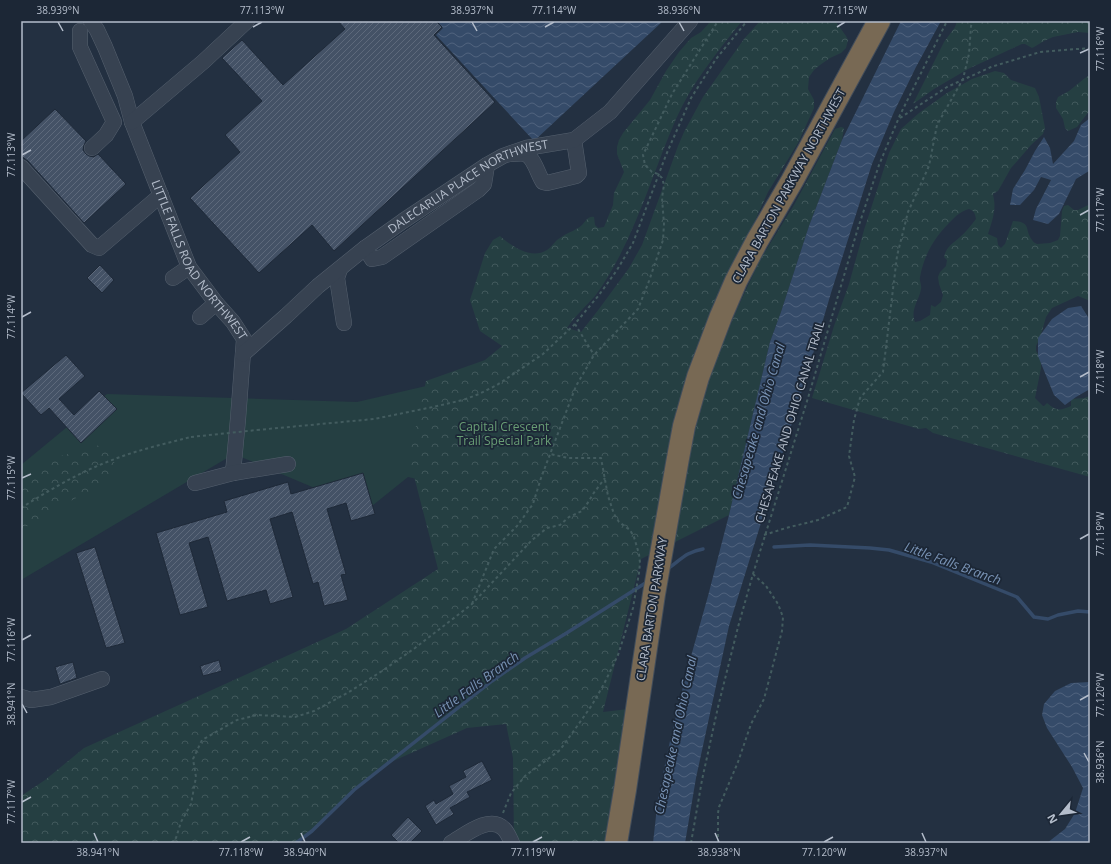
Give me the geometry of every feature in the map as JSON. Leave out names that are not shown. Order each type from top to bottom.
[{"type":"highway","name":"CLARA BARTON PARKWAY NORTHWEST","points":[[698,377],[736,281],[879,21]]},
{"type":"highway","name":"CLARA BARTON PARKWAY","points":[[616,843],[660,559],[684,426],[698,377]]},
{"type":"street","points":[[132,122],[203,62],[247,21]]},
{"type":"street","name":"DALECARLIA PLACE NORTHWEST","points":[[243,354],[318,286],[365,248],[487,165],[508,154],[526,148],[574,140],[610,112],[690,21]]},
{"type":"street","points":[[84,24],[80,47],[114,122],[106,134],[92,148]]},
{"type":"street","name":"LITTLE FALLS ROAD NORTHWEST","points":[[84,24],[100,35],[120,82],[127,101],[132,122],[190,267],[216,303],[233,322],[244,339],[233,473]]},
{"type":"street","points":[[508,154],[524,154],[528,156],[541,178],[547,183],[576,176],[579,173],[574,140]]},
{"type":"street","points":[[21,166],[92,245],[99,248],[161,195]]},
{"type":"street","points":[[173,278],[190,267]]},
{"type":"street","points":[[340,269],[337,278],[344,323]]},
{"type":"street","points":[[200,317],[216,303]]},
{"type":"street","points":[[196,484],[233,473],[288,464]]},
{"type":"street","points":[[21,696],[31,700],[50,697],[102,679]]},
{"type":"street","points":[[451,843],[476,828],[489,823],[501,826],[506,830],[512,843]]},
{"type":"path","points":[[472,604],[494,549],[518,526],[533,504],[576,386],[594,355],[638,309],[663,240],[664,224],[662,198],[664,185],[662,178],[658,174],[652,172],[645,165],[643,155],[672,94],[718,21]]},
{"type":"path","points":[[21,508],[54,487],[106,462],[192,437],[374,419],[463,400],[497,385],[543,354],[575,324],[617,270],[632,243],[658,174],[691,98],[716,59],[747,21]]},
{"type":"path","name":"CHESAPEAKE AND OHIO CANAL TRAIL","points":[[692,843],[702,780],[738,628],[764,535],[808,398],[858,228],[879,165],[899,118],[947,21]]},
{"type":"path","points":[[764,535],[818,520],[847,507],[855,477],[849,456],[854,420],[860,398],[883,372],[897,256],[908,212],[929,166],[937,125],[963,79],[969,54],[971,26],[973,21]]},
{"type":"path","points":[[899,118],[963,79],[991,67],[1040,52],[1090,48]]},
{"type":"path","points":[[575,324],[594,355]]},
{"type":"path","points":[[501,826],[504,809],[511,793],[525,776],[560,750],[592,705],[604,684],[618,655],[633,608],[639,573],[640,563],[637,544],[630,530],[620,522],[614,514],[608,496],[601,458],[568,458],[550,454]]},
{"type":"path","points":[[171,843],[176,838],[181,822],[191,804],[196,777],[193,759],[202,740],[237,720],[257,715],[295,717],[314,711],[349,692],[382,671],[415,648],[472,604],[532,540],[547,528],[560,525],[570,517],[582,511],[605,478]]},
{"type":"path","points":[[718,843],[719,807],[738,762],[751,724],[764,699],[782,631],[783,616],[778,604],[766,586],[753,574]]},
{"type":"green space","points":[[711,21],[742,21],[697,80],[682,106],[635,223],[614,267],[595,296],[567,328],[581,332],[629,268],[642,245],[684,132],[703,97],[744,39],[760,21],[836,21],[848,40],[846,48],[841,53],[820,65],[809,77],[808,89],[814,100],[814,108],[798,143],[768,192],[748,236],[722,286],[691,363],[713,369],[737,309],[760,260],[794,205],[835,129],[841,127],[844,128],[842,140],[809,226],[770,342],[729,515],[641,559],[603,712],[637,708],[616,843],[514,843],[513,758],[506,724],[467,728],[380,767],[299,843],[21,843],[21,796],[45,780],[84,748],[346,629],[438,569],[409,457],[426,381],[485,360],[502,346],[480,331],[470,300],[485,253],[493,240],[500,236],[510,244],[528,253],[541,253],[547,250],[559,239],[578,228],[590,217],[594,217],[595,225],[598,228],[604,227],[613,205],[614,193],[624,172],[617,154],[619,140],[650,100],[666,71],[679,52],[691,38],[701,32]]},
{"type":"green space","points":[[957,21],[1090,21],[1090,33],[1078,32],[1053,37],[1032,48],[1022,44],[968,69],[934,89],[913,104],[944,42],[955,27]]},
{"type":"green space","points":[[995,71],[1004,73],[1011,80],[1035,88],[1039,97],[1045,128],[1043,134],[1011,168],[998,191],[993,194],[993,218],[988,234],[997,238],[998,245],[1001,248],[1005,244],[1013,221],[1023,223],[1027,227],[1032,241],[1037,244],[1050,243],[1058,240],[1060,236],[1062,211],[1064,206],[1068,205],[1074,210],[1078,210],[1090,204],[1090,302],[1078,296],[1052,308],[1046,317],[1036,346],[1036,351],[1041,359],[1041,368],[1035,398],[1043,406],[1047,403],[1053,408],[1064,409],[1071,406],[1071,399],[1090,396],[1090,477],[933,433],[926,428],[919,429],[812,398],[889,153],[901,129],[919,113],[947,93],[972,79]],"holes":[[[969,209],[974,212],[976,219],[945,253],[944,257],[947,260],[946,266],[940,272],[938,277],[943,295],[941,302],[935,307],[931,305],[930,315],[920,321],[915,322],[915,305],[921,289],[920,277],[924,260],[936,238],[953,219],[958,214]]]},
{"type":"green space","points":[[1090,75],[1090,110],[1077,127],[1068,131],[1065,128],[1063,119],[1056,108],[1056,102],[1058,97],[1069,91]]},
{"type":"green space","name":"Capital Crescent Trail Special Park","points":[[482,373],[542,509],[408,477],[367,510],[234,454],[21,580],[21,465],[107,394],[357,402]]},
{"type":"green space","points":[[107,443],[119,475],[54,510],[21,530],[21,478],[57,457]]},
{"type":"water","points":[[437,21],[663,21],[534,141],[436,35],[443,28]]},
{"type":"water","name":"Chesapeake and Ohio Canal","points":[[901,21],[941,21],[894,112],[872,164],[831,293],[729,626],[696,778],[685,843],[653,843],[658,798],[670,741],[686,674],[729,515],[770,342],[809,226],[842,140]]},
{"type":"water","points":[[1090,118],[1090,185],[1089,171],[1076,179],[1059,214],[1048,224],[1033,220],[1036,209],[1051,180],[1041,177],[1034,190],[1020,205],[1010,205],[1013,189],[1044,137],[1050,148],[1053,164],[1074,141],[1081,125]]},
{"type":"water","points":[[1081,306],[1090,320],[1090,389],[1065,405],[1054,395],[1038,356],[1038,338],[1052,319],[1068,308]]},
{"type":"water","points":[[1090,682],[1090,843],[1047,843],[1065,829],[1075,813],[1083,788],[1072,767],[1047,728],[1042,715],[1044,704],[1055,691],[1071,683]]},
{"type":"building","points":[[338,21],[436,21],[442,27],[434,35],[495,102],[334,251],[312,225],[259,273],[190,198],[240,152],[225,135],[262,101],[222,58],[242,40],[283,85],[345,29]]},
{"type":"building","points":[[55,109],[86,141],[83,150],[86,154],[94,157],[98,154],[126,184],[84,223],[28,161],[21,156],[21,141]]},
{"type":"building","points":[[100,265],[114,280],[102,293],[87,278]]},
{"type":"building","points":[[66,355],[85,376],[59,399],[74,415],[99,391],[117,409],[81,443],[49,408],[41,415],[21,393]]},
{"type":"building","points":[[363,473],[375,514],[351,521],[346,503],[327,509],[346,574],[341,575],[348,600],[324,606],[318,582],[313,584],[292,512],[270,519],[293,597],[270,604],[266,590],[227,601],[208,537],[189,543],[208,607],[180,615],[156,533],[227,512],[224,501],[288,482],[291,494]]},
{"type":"building","points":[[95,547],[125,643],[106,648],[76,553]]},
{"type":"building","points":[[219,660],[222,671],[203,676],[200,666]]},
{"type":"building","points":[[73,662],[77,678],[60,684],[55,667]]},
{"type":"building","points":[[482,761],[492,780],[467,792],[470,797],[450,808],[454,814],[436,825],[425,806],[434,800],[436,804],[453,794],[449,786],[466,777],[463,771]]},
{"type":"building","points":[[408,817],[422,831],[410,843],[399,843],[391,835]]},
{"type":"waterway","name":"Little Falls Branch","points":[[774,547],[810,545],[889,550],[931,562],[1017,597],[1034,617],[1048,619],[1058,615],[1078,611],[1090,612]]},
{"type":"waterway","name":"Little Falls Branch","points":[[666,570],[692,552],[703,549]]},
{"type":"waterway","name":"Little Falls Branch","points":[[296,843],[312,831],[354,790],[492,681],[525,658],[647,582]]}]
